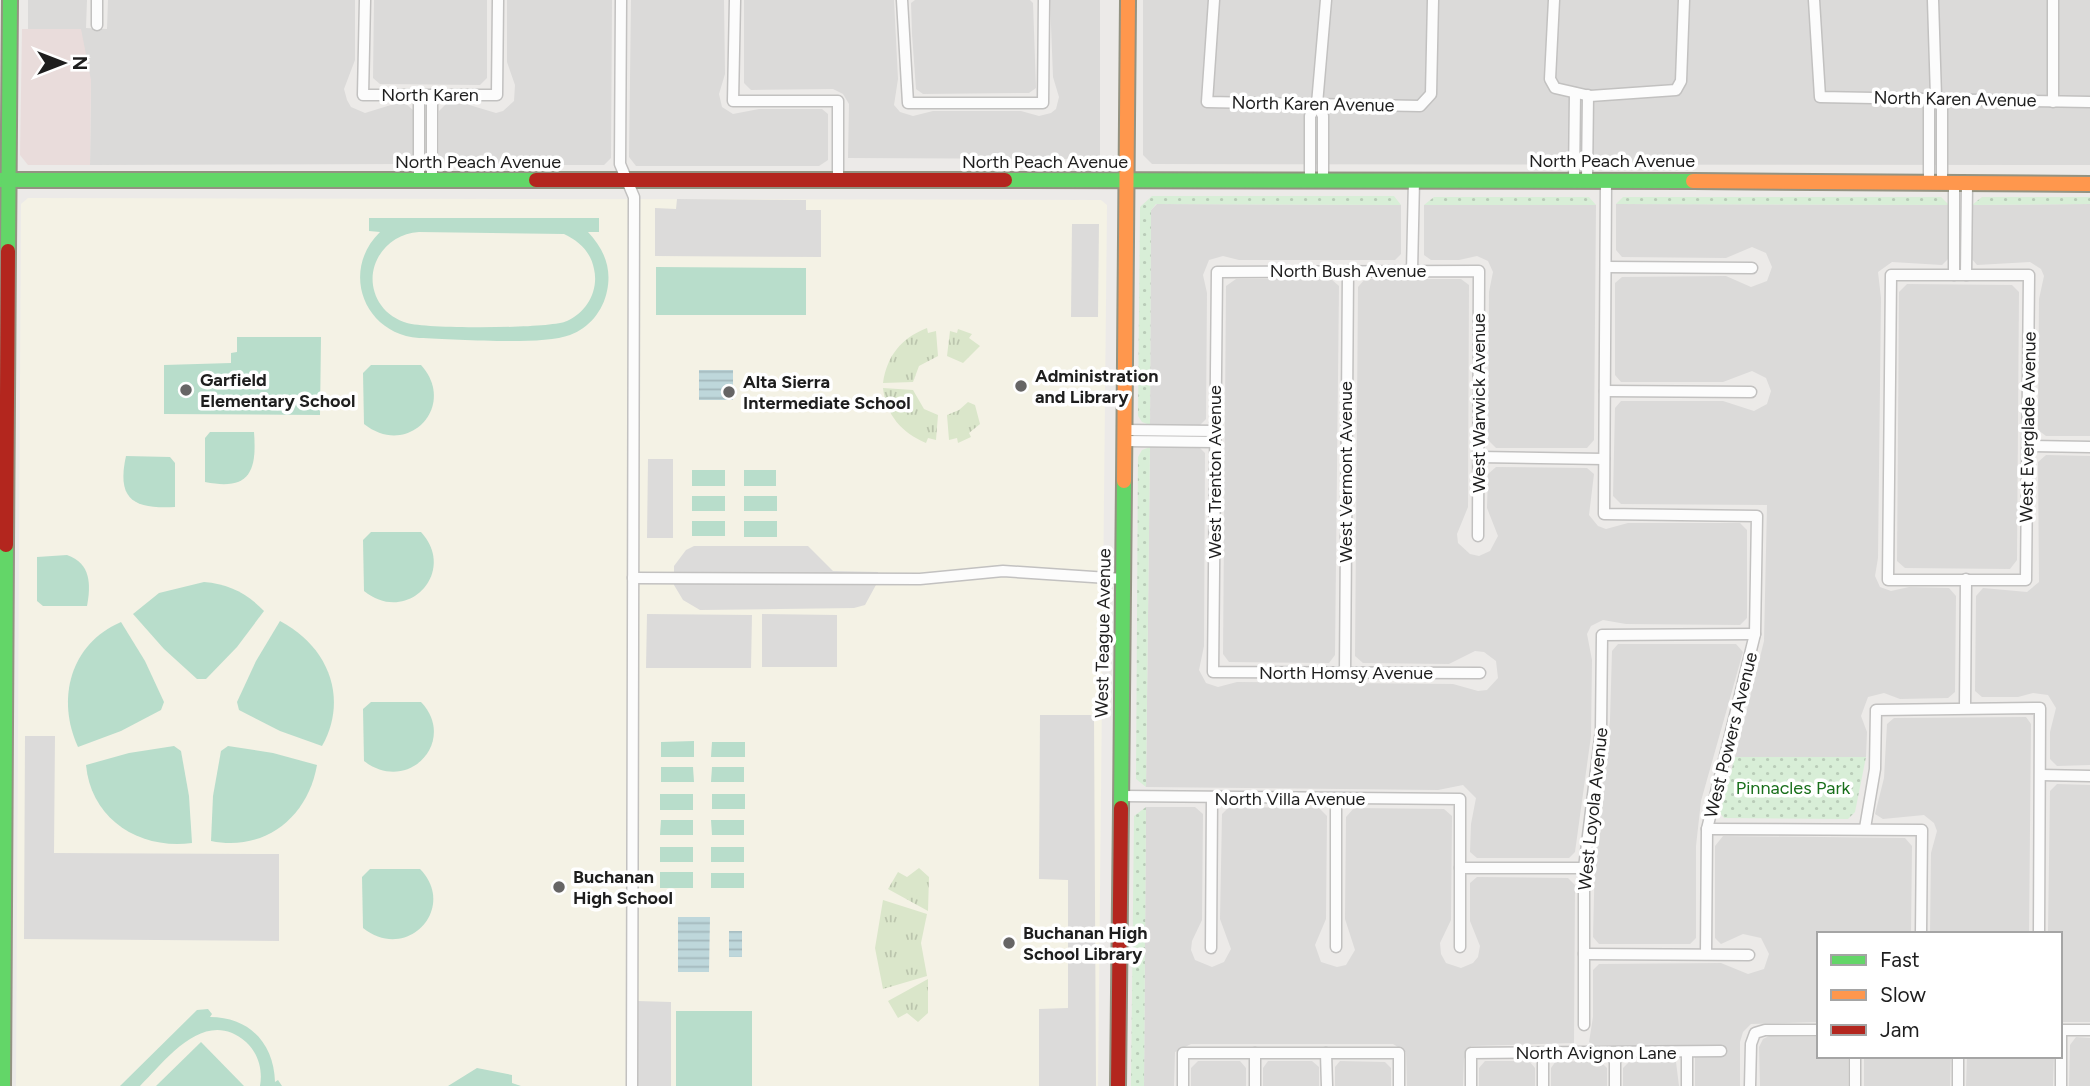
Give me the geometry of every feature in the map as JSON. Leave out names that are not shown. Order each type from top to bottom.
[{"type":"street","points":[[3,1086],[4,180],[10,0]]},
{"type":"street","points":[[97,0],[97,25]]},
{"type":"street","name":"North Karen","points":[[365,0],[363,95],[498,95],[498,0]]},
{"type":"street","points":[[621,0],[620,164],[634,197],[632,1086]]},
{"type":"street","points":[[735,0],[733,101],[838,101],[838,181]]},
{"type":"street","points":[[902,0],[908,103],[1043,103],[1044,0]]},
{"type":"street","name":"West Teague Avenue","points":[[1118,1086],[1128,0]]},
{"type":"street","name":"North Karen Avenue","points":[[1214,0],[1207,102],[1420,106],[1431,94],[1433,0]]},
{"type":"street","points":[[1317,181],[1310,116],[1317,104],[1326,0]]},
{"type":"street","points":[[1554,0],[1550,79],[1555,88],[1588,95],[1632,96],[1676,90],[1681,81],[1684,0]]},
{"type":"street","name":"North Karen Avenue","points":[[1814,0],[1820,97],[1936,97],[2090,102]]},
{"type":"street","points":[[1933,0],[1936,97],[1929,107],[1948,183],[1966,275],[1891,275],[1888,580],[1966,579],[1965,708]]},
{"type":"street","points":[[2053,0],[2053,102]]},
{"type":"street","points":[[1575,93],[1581,180]]},
{"type":"street","points":[[419,94],[425,181]]},
{"type":"street","points":[[425,181],[432,95]]},
{"type":"street","points":[[1581,180],[1588,95]]},
{"type":"street","name":"North Peach Avenue","points":[[4,180],[1606,180],[2090,184]]},
{"type":"street","points":[[1412,271],[1413,180]]},
{"type":"street","points":[[1479,457],[1604,459],[1606,180]]},
{"type":"street","points":[[1948,183],[1954,275]]},
{"type":"street","points":[[1605,267],[1752,268]]},
{"type":"street","name":"West Vermont Avenue","points":[[1345,673],[1348,271]]},
{"type":"street","name":"North Bush Avenue","points":[[1217,272],[1479,271]]},
{"type":"street","name":"West Warwick Avenue","points":[[1478,536],[1479,271]]},
{"type":"street","name":"West Trenton Avenue","points":[[1213,672],[1217,272]]},
{"type":"street","name":"West Everglade Avenue","points":[[1966,275],[2029,275],[2026,580],[1966,579]]},
{"type":"street","points":[[1605,391],[1751,392]]},
{"type":"street","points":[[1124,436],[1215,431]]},
{"type":"street","points":[[1124,436],[1215,442]]},
{"type":"street","points":[[2029,446],[2090,447]]},
{"type":"street","name":"West Powers Avenue","points":[[1604,459],[1604,514],[1757,516],[1755,634],[1707,829],[1706,954]]},
{"type":"street","points":[[633,579],[920,579],[1003,571],[1123,579]]},
{"type":"street","name":"West Loyola Avenue","points":[[1584,1025],[1584,869],[1601,730],[1602,635],[1755,634]]},
{"type":"street","name":"North Homsy Avenue","points":[[1213,672],[1480,673]]},
{"type":"street","points":[[1865,828],[1875,769],[1876,710],[2040,708],[2039,932]]},
{"type":"street","points":[[2041,775],[2090,776]]},
{"type":"street","name":"North Villa Avenue","points":[[1121,796],[1460,799],[1460,868]]},
{"type":"street","points":[[1211,948],[1212,798]]},
{"type":"street","points":[[1336,799],[1336,947]]},
{"type":"street","points":[[1707,829],[1922,830],[1921,932]]},
{"type":"street","points":[[1460,947],[1460,868],[1584,869]]},
{"type":"street","points":[[1584,954],[1749,955]]},
{"type":"street","points":[[1751,1086],[1751,1044],[1755,1033],[1765,1030],[1817,1030]]},
{"type":"street","points":[[2062,1030],[2090,1030]]},
{"type":"street","name":"North Avignon Lane","points":[[1471,1086],[1471,1053],[1721,1051]]},
{"type":"street","points":[[1183,1086],[1184,1053],[1399,1053],[1399,1086]]},
{"type":"street","points":[[1255,1053],[1255,1086]]},
{"type":"street","points":[[1326,1053],[1326,1086]]},
{"type":"street","points":[[1543,1053],[1543,1086]]},
{"type":"street","points":[[1615,1053],[1615,1086]]},
{"type":"street","points":[[1687,1053],[1687,1086]]},
{"type":"street","points":[[1855,1058],[1855,1086]]},
{"type":"street","points":[[1958,1058],[1958,1086]]},
{"type":"street","points":[[2061,1058],[2061,1086]]},
{"type":"shaded area","points":[[28,0],[87,0],[86,28],[107,29],[108,0],[355,0],[355,60],[344,89],[347,100],[351,107],[365,113],[394,104],[406,104],[413,110],[413,155],[405,164],[90,165],[91,80],[28,29]]},
{"type":"shaded area","points":[[374,0],[487,0],[487,78],[480,85],[380,84],[373,78]]},
{"type":"shaded area","points":[[507,0],[612,0],[611,158],[604,165],[446,165],[439,155],[439,111],[446,104],[466,104],[496,113],[503,111],[514,101],[515,85],[507,62]]},
{"type":"shaded area","points":[[631,0],[724,0],[725,74],[719,94],[722,107],[733,114],[759,109],[822,109],[828,114],[828,160],[819,166],[636,166],[629,157]]},
{"type":"shaded area","points":[[744,0],[894,0],[898,79],[894,105],[900,112],[913,116],[933,111],[1021,111],[1039,116],[1056,109],[1059,97],[1053,77],[1050,0],[1100,0],[1100,159],[848,158],[849,104],[843,94],[833,89],[751,90],[744,83]]},
{"type":"shaded area","points":[[915,0],[1030,0],[1033,3],[1036,88],[1029,93],[923,94],[916,89],[911,3]]},
{"type":"shaded area","points":[[1143,0],[2090,0],[2090,165],[1152,164],[1143,155]]},
{"type":"shaded area","points":[[22,29],[81,29],[91,80],[90,165],[28,165],[20,155]]},
{"type":"shaded area","points":[[28,198],[1101,200],[1107,205],[1098,1086],[16,1086],[21,204]]},
{"type":"shaded area","points":[[677,199],[806,200],[806,210],[821,210],[821,257],[655,256],[655,208],[676,209]]},
{"type":"shaded area","points":[[1157,204],[1401,205],[1401,254],[1395,260],[1239,260],[1223,256],[1209,260],[1203,275],[1207,293],[1206,419],[1200,425],[1150,425],[1151,210]]},
{"type":"shaded area","points":[[1616,204],[1949,205],[1949,258],[1942,265],[1892,262],[1878,272],[1881,298],[1878,558],[1875,576],[1880,587],[1891,591],[1909,587],[1949,588],[1956,596],[1955,692],[1948,698],[1900,699],[1884,693],[1868,697],[1861,716],[1867,732],[1866,757],[1735,757],[1764,641],[1767,505],[1621,504],[1613,496],[1615,408],[1621,401],[1723,401],[1754,411],[1767,404],[1771,391],[1766,378],[1752,371],[1723,382],[1621,382],[1615,375],[1615,283],[1622,277],[1726,276],[1751,287],[1767,281],[1772,267],[1766,253],[1752,247],[1726,258],[1622,257],[1616,250]]},
{"type":"shaded area","points":[[2090,204],[2090,436],[2046,436],[2038,430],[2039,299],[2044,276],[2041,269],[2030,262],[1977,265],[1971,258],[1972,205]]},
{"type":"shaded area","points":[[1424,205],[1596,205],[1594,440],[1587,448],[1496,448],[1488,440],[1489,292],[1493,272],[1488,261],[1477,256],[1459,260],[1431,260],[1424,255]]},
{"type":"shaded area","points":[[1072,224],[1099,224],[1098,317],[1071,317]]},
{"type":"shaded area","points":[[1236,279],[1331,279],[1339,286],[1335,655],[1329,663],[1229,662],[1223,654],[1226,286]]},
{"type":"shaded area","points":[[1365,279],[1461,279],[1469,285],[1468,507],[1457,534],[1458,543],[1470,554],[1479,556],[1490,551],[1498,536],[1487,508],[1488,474],[1496,467],[1587,468],[1594,474],[1589,515],[1598,526],[1606,529],[1628,523],[1740,523],[1747,530],[1747,618],[1740,625],[1626,624],[1603,620],[1591,626],[1587,634],[1592,660],[1591,736],[1575,852],[1569,858],[1477,858],[1470,852],[1476,798],[1463,785],[1438,790],[1146,787],[1150,447],[1200,448],[1205,453],[1204,646],[1199,670],[1206,683],[1218,687],[1237,682],[1453,684],[1478,691],[1487,690],[1498,678],[1496,661],[1484,652],[1475,651],[1449,664],[1363,663],[1355,656],[1358,287]]},
{"type":"shaded area","points":[[1907,284],[2012,285],[2019,292],[2017,560],[2010,569],[1905,568],[1897,561],[1899,292]]},
{"type":"shaded area","points":[[2046,455],[2090,456],[2090,765],[2057,766],[2050,759],[2050,732],[2056,708],[2048,695],[2033,693],[2018,697],[1982,697],[1975,691],[1976,596],[1983,588],[2027,592],[2039,582],[2038,462]]},
{"type":"shaded area","points":[[648,459],[673,459],[673,538],[647,538]]},
{"type":"shaded area","points":[[694,546],[808,546],[833,571],[878,572],[877,583],[865,605],[854,608],[700,610],[683,600],[674,585],[674,566],[686,550]]},
{"type":"shaded area","points":[[647,614],[752,615],[751,668],[646,668]]},
{"type":"shaded area","points":[[762,614],[837,615],[837,667],[762,667]]},
{"type":"shaded area","points":[[1618,644],[1736,644],[1743,652],[1701,801],[1696,846],[1696,938],[1690,944],[1599,944],[1593,937],[1595,855],[1610,720],[1612,651]]},
{"type":"shaded area","points":[[1040,715],[1094,715],[1096,1086],[1039,1086],[1039,1009],[1068,1008],[1068,880],[1039,879]]},
{"type":"shaded area","points":[[2026,717],[2031,724],[2029,932],[1930,932],[1931,853],[1937,831],[1934,823],[1924,815],[1883,819],[1875,814],[1884,778],[1887,724],[1894,718]]},
{"type":"shaded area","points":[[25,736],[55,736],[54,853],[279,854],[279,941],[24,939]]},
{"type":"shaded area","points":[[2057,784],[2090,785],[2090,1022],[2062,1022],[2062,932],[2048,931],[2050,791]]},
{"type":"shaded area","points":[[1146,807],[1195,807],[1203,814],[1202,920],[1192,941],[1191,950],[1195,960],[1212,967],[1224,962],[1231,949],[1220,919],[1222,814],[1229,807],[1319,808],[1327,816],[1326,919],[1315,945],[1321,962],[1337,967],[1346,965],[1355,950],[1345,919],[1346,817],[1354,808],[1444,809],[1452,816],[1451,920],[1440,943],[1441,954],[1446,963],[1461,968],[1473,963],[1478,957],[1480,946],[1470,921],[1470,883],[1477,877],[1568,878],[1575,885],[1574,1043],[1471,1046],[1464,1059],[1463,1086],[1407,1086],[1406,1052],[1393,1044],[1191,1044],[1175,1052],[1174,1086],[1144,1086]]},
{"type":"shaded area","points":[[1723,836],[1905,838],[1912,846],[1911,932],[1817,932],[1817,1022],[1751,1024],[1743,1032],[1740,1042],[1740,1086],[1695,1086],[1695,1057],[1720,1055],[1720,1046],[1594,1045],[1589,1042],[1593,1017],[1593,970],[1599,964],[1721,963],[1748,974],[1764,969],[1769,954],[1761,938],[1743,934],[1721,944],[1715,938],[1715,846]]},
{"type":"shaded area","points":[[637,1001],[671,1002],[671,1086],[637,1086]]},
{"type":"shaded area","points":[[1769,1036],[1817,1037],[1817,1058],[1848,1058],[1848,1086],[1760,1086],[1759,1047],[1763,1039]]},
{"type":"shaded area","points":[[2076,1037],[2090,1038],[2090,1086],[2069,1086],[2070,1045]]},
{"type":"shaded area","points":[[1864,1058],[1951,1058],[1950,1086],[1864,1086]]},
{"type":"shaded area","points":[[1967,1058],[2054,1058],[2053,1086],[1966,1086]]},
{"type":"shaded area","points":[[1198,1061],[1240,1061],[1246,1068],[1246,1086],[1191,1086],[1191,1068]]},
{"type":"shaded area","points":[[1268,1061],[1312,1061],[1319,1067],[1319,1086],[1263,1086],[1263,1068]]},
{"type":"shaded area","points":[[1340,1061],[1385,1062],[1391,1068],[1391,1086],[1335,1086],[1335,1067]]},
{"type":"shaded area","points":[[1485,1061],[1529,1061],[1535,1068],[1535,1086],[1479,1086],[1479,1068]]},
{"type":"shaded area","points":[[1556,1061],[1601,1062],[1607,1068],[1607,1086],[1551,1086],[1551,1068]]},
{"type":"shaded area","points":[[1629,1062],[1676,1062],[1679,1086],[1623,1086],[1623,1068]]},
{"type":"green space","points":[[1152,196],[1394,196],[1401,205],[1156,204],[1151,210],[1150,425],[1142,422],[1138,416],[1140,207]]},
{"type":"green space","points":[[1434,197],[1589,197],[1596,205],[1424,205]]},
{"type":"green space","points":[[1623,197],[1941,197],[1949,205],[1616,204]]},
{"type":"green space","points":[[1982,197],[2090,197],[2090,204],[1972,205]]},
{"type":"green space","points":[[369,218],[599,218],[599,232],[588,232],[602,252],[607,267],[605,298],[599,312],[589,323],[577,332],[557,338],[475,340],[419,338],[400,334],[384,325],[372,313],[364,298],[360,282],[361,264],[368,248],[380,232],[369,231]],"holes":[[[406,234],[564,234],[587,252],[595,277],[590,300],[580,312],[567,321],[514,327],[419,325],[403,322],[389,314],[375,293],[373,280],[378,257],[385,248]]]},
{"type":"green space","points":[[656,267],[806,268],[806,315],[656,315]]},
{"type":"green space","points":[[927,328],[928,333],[936,331],[938,356],[919,366],[913,382],[883,383],[888,364],[897,349],[910,337]]},
{"type":"green space","points":[[958,329],[972,334],[969,338],[980,346],[963,363],[947,356],[950,331],[957,333]]},
{"type":"green space","points":[[237,337],[321,337],[320,415],[164,414],[164,365],[231,363],[231,353],[237,352]]},
{"type":"green space","points":[[371,365],[421,365],[431,381],[434,396],[431,411],[423,423],[411,432],[397,435],[381,433],[364,424],[363,373]]},
{"type":"green space","points":[[883,388],[913,390],[924,409],[938,415],[936,440],[928,438],[926,443],[903,428],[888,407]]},
{"type":"green space","points":[[968,402],[975,405],[980,424],[969,433],[971,437],[958,443],[957,438],[949,440],[947,415]]},
{"type":"green space","points":[[210,432],[254,432],[252,467],[241,480],[220,484],[205,482],[205,438]]},
{"type":"green space","points":[[1150,447],[1146,787],[1136,779],[1138,457],[1142,450]]},
{"type":"green space","points":[[126,456],[170,457],[175,463],[175,507],[149,506],[132,499],[124,483]]},
{"type":"green space","points":[[692,470],[725,470],[725,486],[692,486]]},
{"type":"green space","points":[[744,470],[776,470],[776,486],[744,486]]},
{"type":"green space","points":[[692,496],[725,496],[725,511],[692,511]]},
{"type":"green space","points":[[744,496],[777,496],[777,511],[744,511]]},
{"type":"green space","points":[[692,521],[725,521],[725,536],[692,536]]},
{"type":"green space","points":[[744,521],[777,521],[777,537],[744,537]]},
{"type":"green space","points":[[371,532],[421,532],[431,547],[434,563],[431,577],[422,590],[411,598],[396,602],[380,600],[364,591],[363,540]]},
{"type":"green space","points":[[67,555],[81,563],[88,576],[87,606],[43,606],[37,601],[37,557]]},
{"type":"green space","points":[[204,582],[237,590],[264,611],[237,647],[206,679],[197,679],[164,649],[133,614],[159,593]]},
{"type":"green space","points":[[280,621],[311,644],[329,675],[334,710],[322,746],[280,731],[239,710],[237,702],[256,661]]},
{"type":"green space","points":[[121,622],[145,661],[164,702],[161,710],[121,731],[78,747],[68,710],[72,675],[90,644]]},
{"type":"green space","points":[[371,702],[421,702],[431,717],[434,732],[431,747],[423,759],[411,768],[397,772],[381,770],[364,761],[363,709]]},
{"type":"green space","points":[[694,741],[694,757],[661,757],[661,742]]},
{"type":"green space","points":[[712,742],[745,742],[745,757],[711,757]]},
{"type":"green space","points":[[174,746],[181,751],[189,796],[192,843],[154,841],[136,836],[121,827],[97,801],[86,765],[129,753]]},
{"type":"green space","points":[[228,746],[273,753],[317,765],[312,784],[294,815],[281,827],[249,841],[211,841],[213,796],[221,751]]},
{"type":"green space","name":"Pinnacles Park","points":[[1735,757],[1866,757],[1855,812],[1848,819],[1724,818],[1720,813]]},
{"type":"green space","points":[[661,767],[693,767],[694,782],[661,782]]},
{"type":"green space","points":[[712,767],[744,767],[744,782],[711,782]]},
{"type":"green space","points":[[660,794],[693,794],[693,810],[660,810]]},
{"type":"green space","points":[[712,794],[745,794],[745,809],[712,809]]},
{"type":"green space","points":[[1146,807],[1144,1086],[1131,1086],[1134,816]]},
{"type":"green space","points":[[661,820],[693,820],[693,835],[660,835]]},
{"type":"green space","points":[[711,820],[744,820],[744,835],[712,835]]},
{"type":"green space","points":[[660,847],[693,847],[693,862],[660,862]]},
{"type":"green space","points":[[711,847],[744,847],[744,862],[711,862]]},
{"type":"green space","points":[[919,868],[929,877],[928,911],[888,889],[898,872],[907,877]]},
{"type":"green space","points":[[370,869],[420,869],[430,884],[433,900],[430,914],[422,926],[410,935],[396,939],[380,937],[363,928],[362,877]]},
{"type":"green space","points":[[660,872],[693,872],[693,888],[660,888]]},
{"type":"green space","points":[[711,873],[744,873],[744,888],[711,888]]},
{"type":"green space","points":[[883,900],[927,914],[921,943],[927,976],[883,989],[875,948]]},
{"type":"green space","points":[[928,979],[928,1013],[918,1022],[907,1013],[898,1018],[888,1001]]},
{"type":"green space","points":[[208,1009],[212,1014],[210,1017],[236,1022],[257,1035],[270,1055],[275,1082],[278,1080],[282,1086],[260,1086],[260,1068],[250,1046],[231,1032],[216,1030],[201,1033],[187,1041],[140,1086],[120,1086],[197,1010]]},
{"type":"green space","points":[[676,1011],[752,1011],[752,1086],[676,1086]]},
{"type":"green space","points":[[201,1042],[244,1086],[156,1086]]},
{"type":"green space","points":[[477,1068],[512,1075],[512,1083],[521,1086],[448,1086]]},
{"type":"water","points":[[699,370],[733,370],[733,400],[699,400]]},
{"type":"water","points":[[678,917],[710,917],[709,972],[678,972]]},
{"type":"water","points":[[729,931],[742,931],[742,957],[729,957]]},
{"type":"traffic: fast","points":[[8,251],[10,0]]},
{"type":"traffic: fast","points":[[0,180],[536,180]]},
{"type":"traffic: fast","points":[[1005,180],[1693,181]]},
{"type":"traffic: fast","points":[[1121,808],[1124,481]]},
{"type":"traffic: fast","points":[[3,1086],[6,545]]},
{"type":"traffic: slow","points":[[1124,481],[1128,0]]},
{"type":"traffic: slow","points":[[1693,181],[2090,184]]},
{"type":"traffic: jam","points":[[536,180],[1005,180]]},
{"type":"traffic: jam","points":[[6,545],[8,251]]},
{"type":"traffic: jam","points":[[1118,1086],[1121,808]]},
{"type":"place","name":"Administration and Library","points":[[1021,386]]},
{"type":"place","name":"Garfield Elementary School","points":[[186,390]]},
{"type":"place","name":"Alta Sierra Intermediate School","points":[[729,392]]},
{"type":"place","name":"Buchanan High School","points":[[559,887]]},
{"type":"place","name":"Buchanan High School Library","points":[[1009,943]]}]
